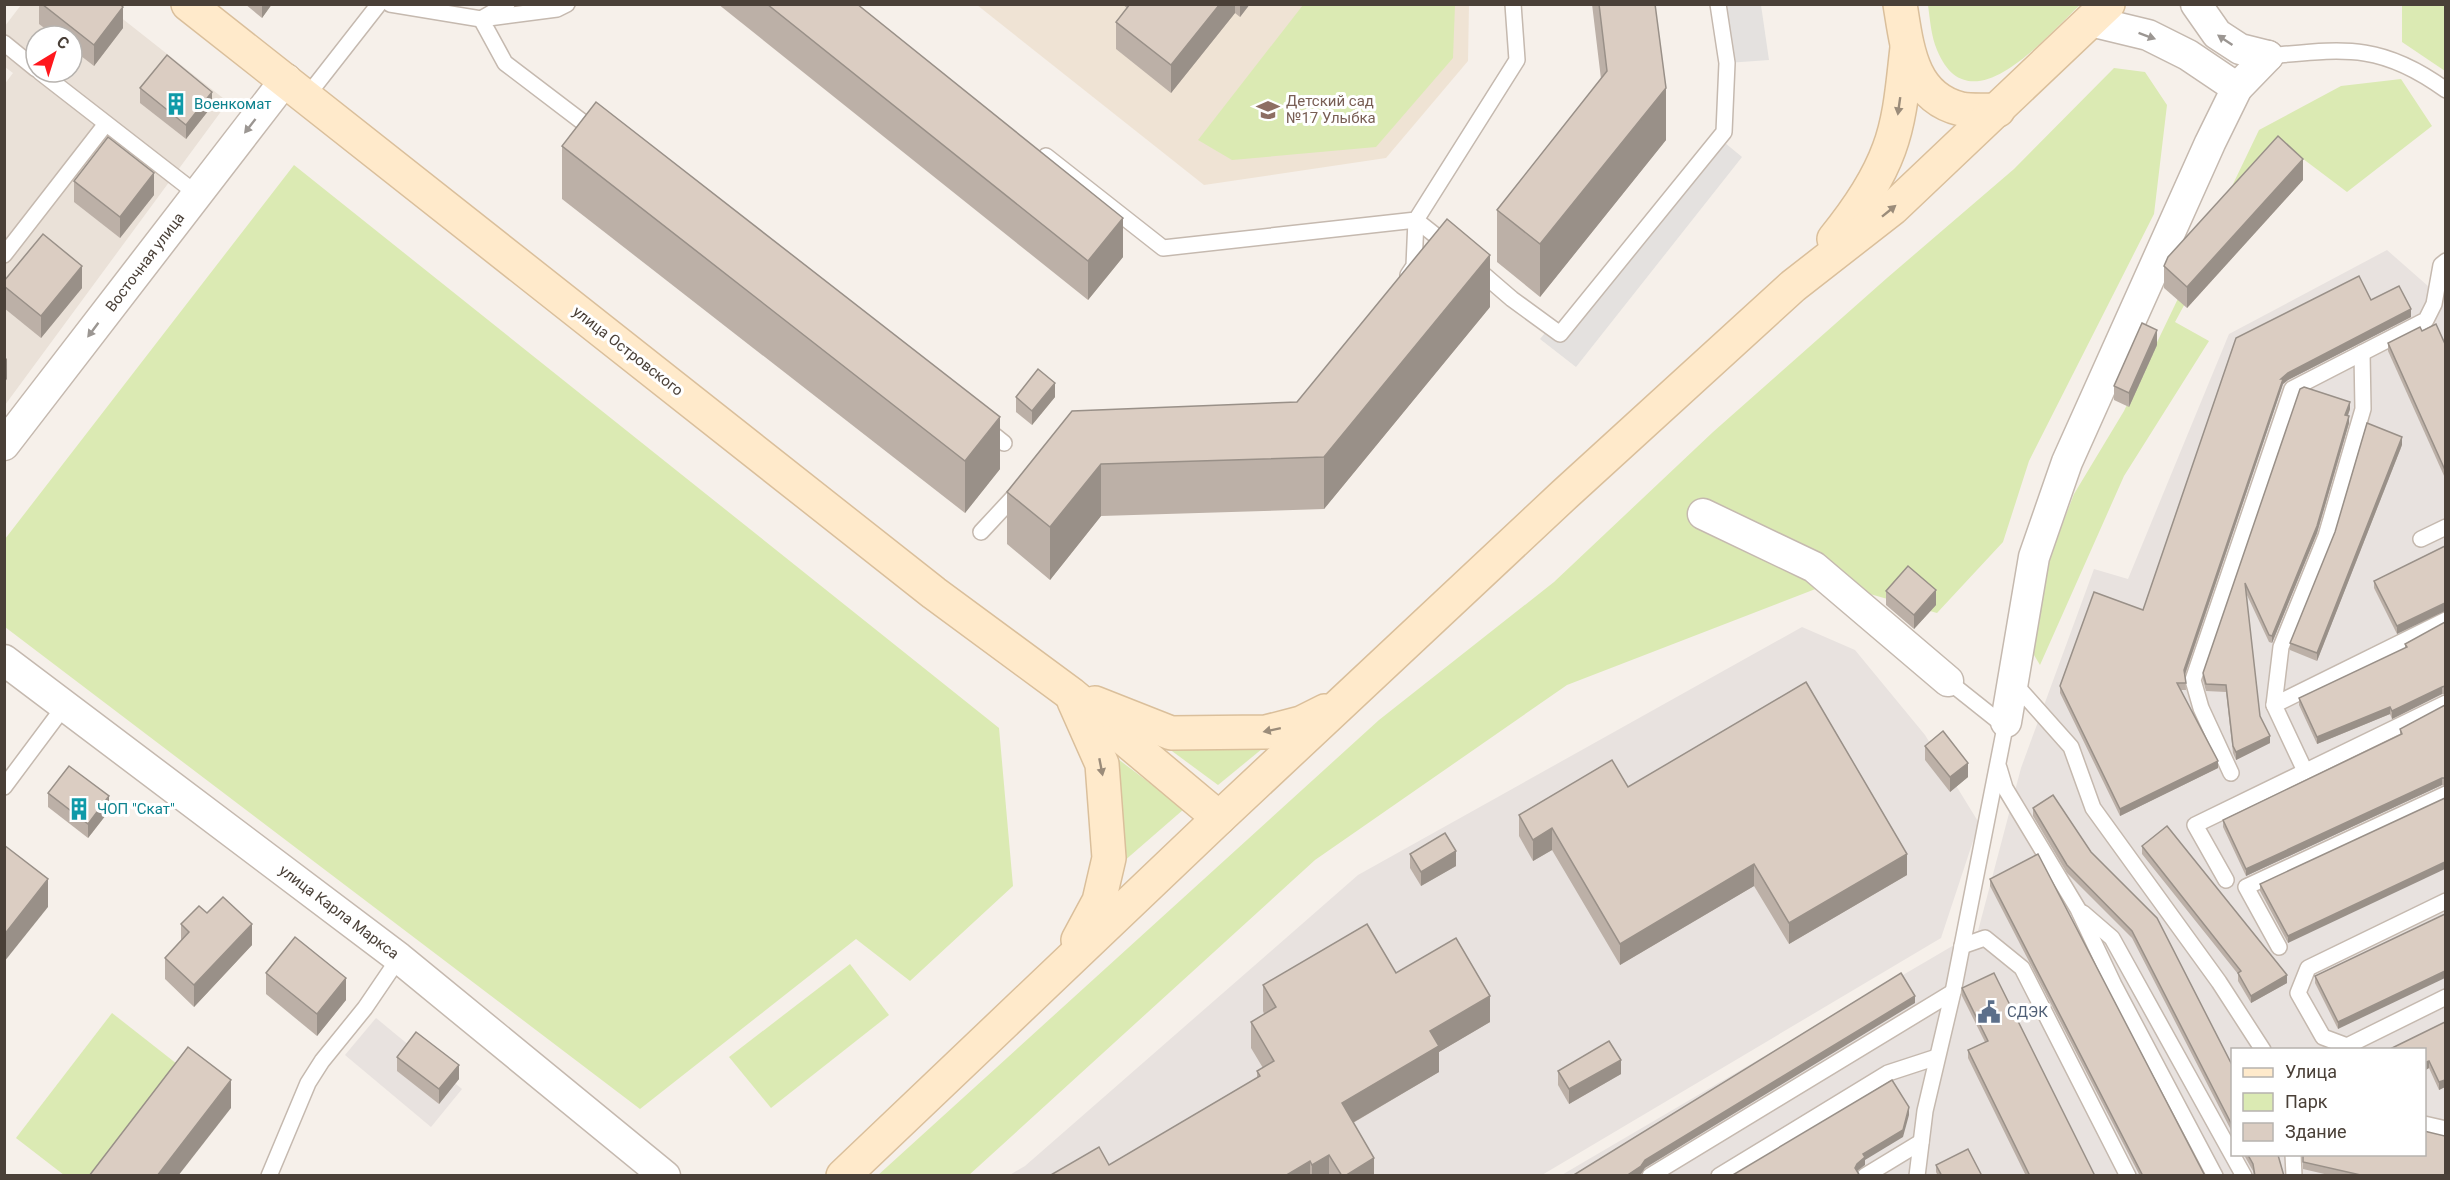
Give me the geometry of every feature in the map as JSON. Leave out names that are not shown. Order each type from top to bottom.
[{"type":"main road","name":"улица Островского","points":[[189,4],[934,593],[1071,694]]},
{"type":"main road","points":[[1900,4],[1907,48],[1913,70],[1921,83],[1944,102],[1962,109],[1998,110]]},
{"type":"main road","points":[[843,1176],[1219,818],[1565,494],[1793,286],[1893,207],[2099,13]]},
{"type":"main road","points":[[1793,286],[1828,247],[1857,209],[1889,149],[1897,121],[1907,48]]},
{"type":"main road","points":[[1071,694],[1171,733],[1266,732],[1301,723],[1346,701]]},
{"type":"main road","points":[[1071,694],[1219,818]]},
{"type":"main road","points":[[1064,965],[1099,901],[1109,858],[1102,764],[1071,694]]},
{"type":"street","points":[[2196,4],[2217,34],[2240,50],[2268,57]]},
{"type":"street","points":[[2099,13],[2188,55],[2237,88]]},
{"type":"street","points":[[2006,722],[2034,557],[2067,462],[2196,173],[2237,88],[2268,57]]},
{"type":"street","name":"Восточная улица","points":[[4,446],[197,194],[296,88]]},
{"type":"street","points":[[1702,514],[1814,567],[1948,681]]},
{"type":"street","name":"улица Карла Маркса","points":[[4,660],[66,704],[399,958],[665,1176]]},
{"type":"lane","points":[[296,88],[379,4]]},
{"type":"lane","points":[[390,4],[482,19],[557,9],[567,4]]},
{"type":"lane","points":[[482,19],[507,4]]},
{"type":"lane","points":[[1400,285],[1414,266],[1416,220],[1516,60],[1514,4]]},
{"type":"lane","points":[[1031,145],[1163,248],[1416,220],[1512,299],[1560,334],[1724,132],[1727,63],[1718,4]]},
{"type":"lane","points":[[482,19],[505,63],[609,142]]},
{"type":"lane","points":[[4,43],[24,59]]},
{"type":"lane","points":[[2268,57],[2333,50],[2385,56],[2421,72],[2445,90]]},
{"type":"lane","points":[[55,84],[197,194]]},
{"type":"lane","points":[[4,255],[105,125]]},
{"type":"lane","points":[[2231,773],[2201,708],[2193,680],[2292,389],[2426,320],[2434,304],[2441,265],[2445,261]]},
{"type":"lane","points":[[2305,771],[2274,705],[2281,647],[2326,536],[2363,409],[2362,353]]},
{"type":"lane","points":[[976,422],[1004,443]]},
{"type":"lane","points":[[981,532],[1034,476]]},
{"type":"lane","points":[[2421,539],[2445,527]]},
{"type":"lane","points":[[2274,705],[2445,620]]},
{"type":"lane","points":[[1917,1176],[1924,1111],[1953,992],[2006,722],[1997,720],[1948,681]]},
{"type":"lane","points":[[2013,682],[2071,747],[2093,808],[2219,982],[2262,1048]]},
{"type":"lane","points":[[2226,880],[2195,825],[2445,703]]},
{"type":"lane","points":[[4,788],[66,704]]},
{"type":"lane","points":[[1998,765],[2005,788],[2078,909],[2114,985],[2216,1176]]},
{"type":"lane","points":[[2279,947],[2246,887],[2445,794]]},
{"type":"lane","points":[[2445,901],[2308,968],[2298,993],[2323,1037],[2347,1046],[2445,997]]},
{"type":"lane","points":[[2078,909],[2112,938],[2231,1153]]},
{"type":"lane","points":[[1962,946],[1985,938],[2022,968],[2128,1176]]},
{"type":"lane","points":[[269,1176],[308,1083],[322,1061],[365,1008],[399,958]]},
{"type":"lane","points":[[1650,1176],[1953,992]]},
{"type":"lane","points":[[1719,1176],[1888,1073],[1938,1057]]},
{"type":"lane","points":[[2426,1124],[2445,1129]]},
{"type":"lane","points":[[1865,1176],[1921,1143]]},
{"type":"lane","points":[[2233,1156],[2244,1176]]},
{"type":"lane","points":[[2293,1156],[2294,1176]]},
{"type":"shaded area","points":[[21,5],[105,5],[228,102],[5,405],[4,85],[13,73],[5,67],[5,26]]},
{"type":"shaded area","name":"Детский сад №17 Улыбка","points":[[977,5],[1469,5],[1468,61],[1386,158],[1204,185]]},
{"type":"shaded area","points":[[1718,5],[1761,5],[1769,60],[1727,63]]},
{"type":"shaded area","points":[[1719,138],[1742,157],[1576,367],[1540,339],[1550,327],[1559,333]]},
{"type":"shaded area","points":[[2387,250],[2445,301],[2445,1175],[1560,1176],[1978,931],[2021,768],[2094,569],[2128,579],[2229,334]]},
{"type":"shaded area","points":[[1802,627],[1855,650],[1925,735],[1979,823],[1941,938],[1542,1175],[1008,1176],[1025,1166],[1358,875]]},
{"type":"shaded area","points":[[376,1018],[462,1089],[431,1127],[345,1055]]},
{"type":"green space","points":[[1928,4],[2080,5],[2029,54],[2009,69],[1988,79],[1969,81],[1951,72],[1937,50]]},
{"type":"green space","points":[[1303,5],[1455,5],[1453,58],[1376,147],[1232,160],[1198,140]]},
{"type":"green space","points":[[2402,5],[2445,5],[2445,71],[2402,42]]},
{"type":"green space","points":[[2114,68],[2145,72],[2167,105],[2154,214],[2029,461],[2003,542],[1937,613],[1831,583],[1567,685],[1315,860],[969,1175],[877,1176],[1379,720],[1554,582],[1713,432],[2014,169]]},
{"type":"green space","points":[[2401,79],[2432,126],[2347,192],[2286,146],[2260,165],[2175,322],[2209,341],[2124,476],[2040,665],[2028,645],[2052,551],[2074,494],[2124,411],[2259,130],[2341,86]]},
{"type":"green space","points":[[294,165],[999,728],[1013,886],[910,981],[856,939],[640,1109],[5,627],[5,539]]},
{"type":"green space","points":[[1157,740],[1268,744],[1218,785]]},
{"type":"green space","points":[[1114,756],[1184,809],[1123,862]]},
{"type":"green space","points":[[850,964],[889,1015],[771,1108],[729,1057]]},
{"type":"green space","points":[[112,1013],[177,1064],[91,1175],[64,1175],[16,1138]]},
{"type":"building","points":[[42,4],[120,4],[123,7],[94,45],[84,37],[84,24],[67,24]]},
{"type":"building","points":[[767,4],[857,4],[1123,218],[1088,261]]},
{"type":"building","points":[[1130,4],[1220,4],[1171,65],[1116,22]]},
{"type":"building","points":[[1599,4],[1655,4],[1666,88],[1540,244],[1497,210],[1607,71]]},
{"type":"building","name":"Военкомат","points":[[167,55],[212,92],[186,125],[140,88]]},
{"type":"building","points":[[596,102],[1000,417],[965,461],[562,146]]},
{"type":"building","points":[[2278,136],[2303,159],[2187,287],[2164,266],[2168,257]]},
{"type":"building","points":[[108,137],[154,173],[120,217],[74,181]]},
{"type":"building","points":[[1447,219],[1490,255],[1324,457],[1101,464],[1050,527],[1007,492],[1072,411],[1297,402]]},
{"type":"building","points":[[43,234],[82,266],[41,316],[4,286],[4,281]]},
{"type":"building","points":[[2359,276],[2371,300],[2399,286],[2411,309],[2288,373],[2281,379],[2283,379],[2184,670],[2186,683],[2177,683],[2218,761],[2120,809],[2060,686],[2094,592],[2143,610],[2236,338]]},
{"type":"building","points":[[2142,323],[2157,330],[2129,393],[2114,386]]},
{"type":"building","points":[[2436,324],[2445,344],[2445,470],[2388,343],[2420,327],[2422,331]]},
{"type":"building","points":[[1038,369],[1055,383],[1032,411],[1016,397]]},
{"type":"building","points":[[2304,387],[2350,402],[2345,415],[2349,416],[2317,526],[2272,636],[2269,635],[2245,583],[2260,716],[2270,736],[2236,752],[2233,746],[2226,685],[2206,684],[2203,673],[2300,389]]},
{"type":"building","points":[[2367,423],[2402,437],[2317,653],[2290,643],[2335,532]]},
{"type":"building","points":[[2445,546],[2445,603],[2397,626],[2374,581]]},
{"type":"building","points":[[1908,566],[1936,590],[1914,615],[1886,591]]},
{"type":"building","points":[[2445,622],[2445,686],[2392,711],[2390,707],[2317,737],[2299,698],[2407,647],[2405,644]]},
{"type":"building","points":[[1806,682],[1907,854],[1789,923],[1754,864],[1620,944],[1552,828],[1533,840],[1519,815],[1612,760],[1628,787]]},
{"type":"building","points":[[2445,705],[2445,778],[2246,869],[2223,820],[2402,734],[2400,729]]},
{"type":"building","points":[[1943,731],[1968,763],[1950,777],[1925,746]]},
{"type":"building","points":[[69,766],[109,796],[88,824],[48,793]]},
{"type":"building","points":[[2053,795],[2091,852],[2157,918],[2231,1063],[2231,1123],[2132,931],[2067,865],[2033,808]]},
{"type":"building","points":[[2445,798],[2445,862],[2288,936],[2260,884]]},
{"type":"building","points":[[2167,826],[2287,975],[2251,996],[2238,973],[2241,971],[2142,846]]},
{"type":"building","points":[[1445,833],[1456,851],[1421,872],[1410,854]]},
{"type":"building","points":[[4,845],[48,879],[4,935]]},
{"type":"building","points":[[2038,854],[2205,1176],[2143,1176],[1990,879]]},
{"type":"building","points":[[223,897],[252,924],[194,985],[165,958],[189,932],[181,924],[199,906],[207,913]]},
{"type":"building","points":[[2445,914],[2445,971],[2338,1022],[2315,976]]},
{"type":"building","points":[[1367,924],[1396,973],[1456,938],[1490,996],[1430,1031],[1439,1046],[1342,1103],[1374,1158],[1345,1176],[1342,1176],[1329,1155],[1312,1165],[1310,1161],[1285,1176],[1049,1176],[1099,1147],[1109,1165],[1260,1076],[1257,1071],[1274,1061],[1251,1022],[1276,1007],[1263,985]]},
{"type":"building","points":[[295,937],[346,978],[317,1014],[266,973]]},
{"type":"building","points":[[1901,973],[1915,996],[1645,1160],[1641,1166],[1626,1176],[1572,1176]]},
{"type":"building","points":[[1994,973],[2095,1176],[2030,1176],[1968,1050],[1988,1041],[1962,988]]},
{"type":"building","points":[[2445,1022],[2445,1080],[2439,1082],[2429,1061],[2426,1062],[2426,1048],[2392,1048]]},
{"type":"building","points":[[416,1032],[459,1065],[439,1089],[397,1057]]},
{"type":"building","points":[[1609,1041],[1621,1060],[1569,1089],[1558,1071]]},
{"type":"building","points":[[188,1047],[231,1080],[157,1176],[89,1176]]},
{"type":"building","points":[[1892,1080],[1909,1107],[1903,1130],[1863,1154],[1865,1157],[1855,1168],[1860,1176],[1731,1176]]},
{"type":"building","points":[[2426,1131],[2445,1136],[2445,1176],[2365,1176],[2303,1162],[2303,1156],[2426,1156]]},
{"type":"building","points":[[1968,1149],[1982,1176],[1942,1176],[1936,1165]]},
{"type":"building","points":[[2249,1156],[2278,1156],[2284,1176],[2255,1176]]},
{"type":"place","name":"Военкомат","points":[[176,104]]},
{"type":"place","name":"Детский сад №17 Улыбка","points":[[1268,110]]},
{"type":"place","name":"ЧОП \"Скат\"","points":[[79,809]]},
{"type":"place","name":"СДЭК","points":[[1989,1012]]}]
